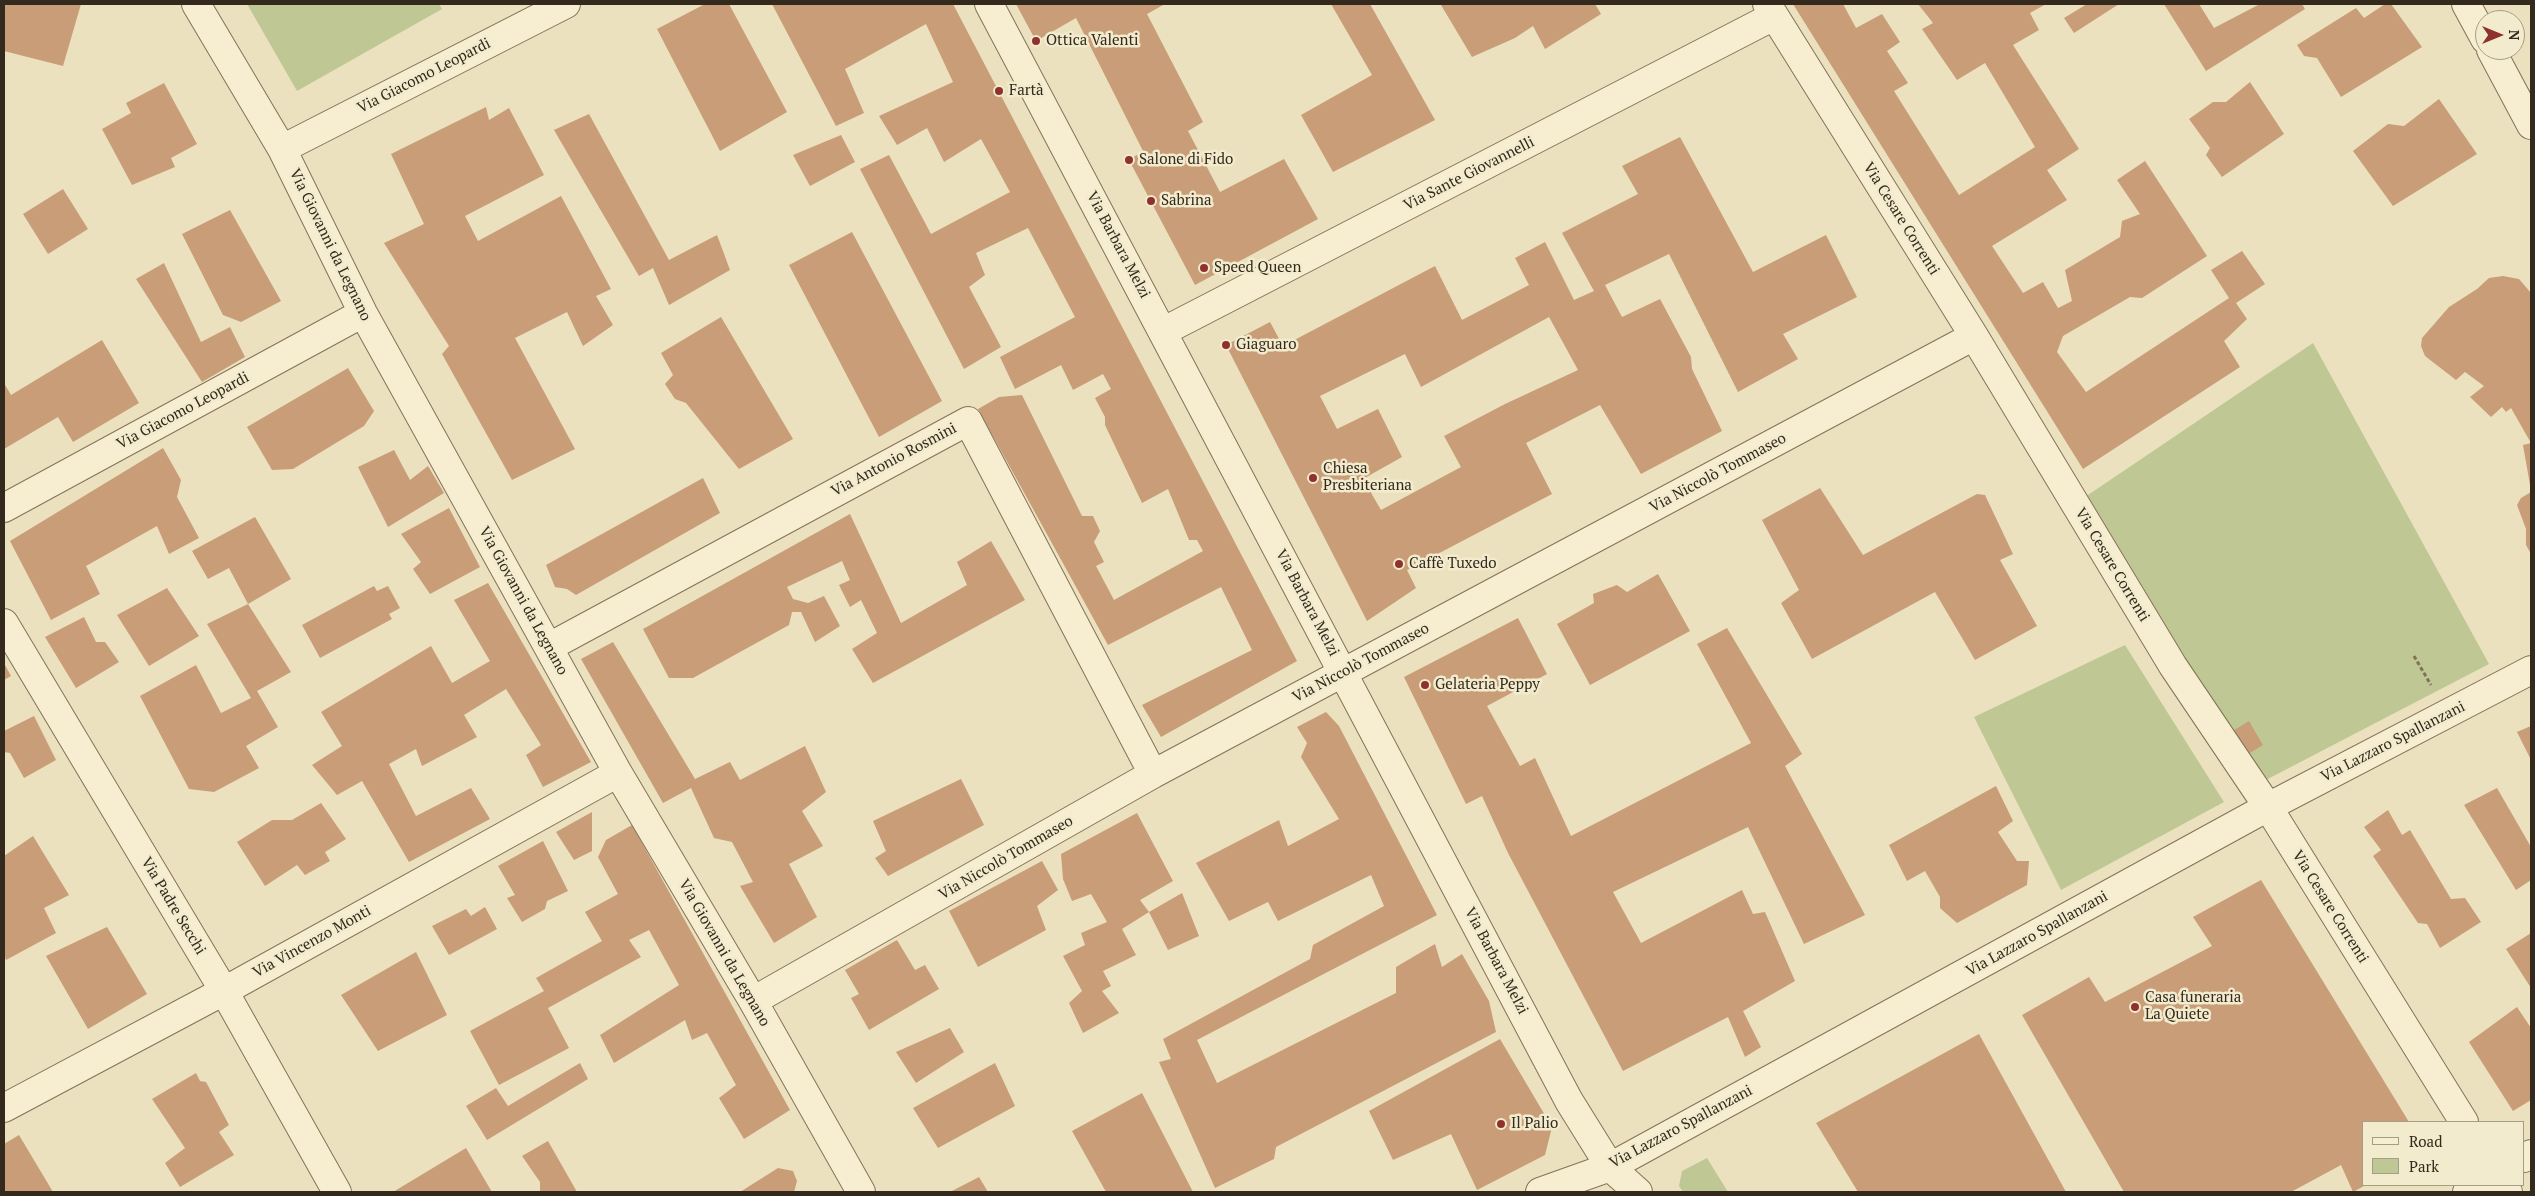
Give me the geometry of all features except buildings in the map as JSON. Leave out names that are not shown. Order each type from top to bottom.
[{"type":"street","name":"Via Giovanni da Legnano","points":[[196,4],[282,149],[363,313],[618,773],[752,1001],[861,1192]]},
{"type":"street","name":"Via Giacomo Leopardi","points":[[282,149],[566,4]]},
{"type":"street","name":"Via Barbara Melzi","points":[[989,4],[1164,331],[1570,1101],[1610,1167],[1638,1192]]},
{"type":"street","points":[[2466,4],[2475,21]]},
{"type":"street","name":"Via Sante Giovannelli","points":[[1164,331],[1770,10]]},
{"type":"street","name":"Via Cesare Correnti","points":[[1770,10],[1974,336],[2174,666],[2268,807],[2463,1121]]},
{"type":"street","points":[[2496,60],[2531,125]]},
{"type":"street","name":"Via Giacomo Leopardi","points":[[4,508],[363,313]]},
{"type":"street","name":"Via Niccolò Tommaseo","points":[[752,1001],[1153,774],[1974,336]]},
{"type":"street","name":"Via Antonio Rosmini","points":[[549,647],[968,421],[1153,774]]},
{"type":"street","name":"Via Padre Secchi","points":[[4,623],[224,991],[337,1192]]},
{"type":"street","name":"Via Lazzaro Spallanzani","points":[[1540,1192],[1610,1167],[2268,807],[2531,670]]},
{"type":"street","name":"Via Vincenzo Monti","points":[[4,1108],[224,991],[618,773]]},
{"type":"green space","points":[[247,4],[439,4],[442,9],[297,91]]},
{"type":"green space","points":[[2313,343],[2489,664],[2262,782],[2085,497]]},
{"type":"green space","points":[[2125,645],[2224,802],[2061,890],[1974,717]]},
{"type":"green space","points":[[1707,1158],[1728,1192],[1683,1192],[1679,1186],[1682,1171]]},
{"type":"place","name":"Ottica Valenti","points":[[1036,41]]},
{"type":"place","name":"Fartà","points":[[999,91]]},
{"type":"place","name":"Salone di Fido","points":[[1129,160]]},
{"type":"place","name":"Sabrina","points":[[1151,201]]},
{"type":"place","name":"Speed Queen","points":[[1204,268]]},
{"type":"place","name":"Giaguaro","points":[[1226,345]]},
{"type":"place","name":"Chiesa Presbiteriana","points":[[1313,478]]},
{"type":"place","name":"Caffè Tuxedo","points":[[1399,564]]},
{"type":"place","name":"Gelateria Peppy","points":[[1425,685]]},
{"type":"place","name":"Casa funeraria La Quiete","points":[[2135,1007]]},
{"type":"place","name":"Il Palio","points":[[1501,1124]]}]
